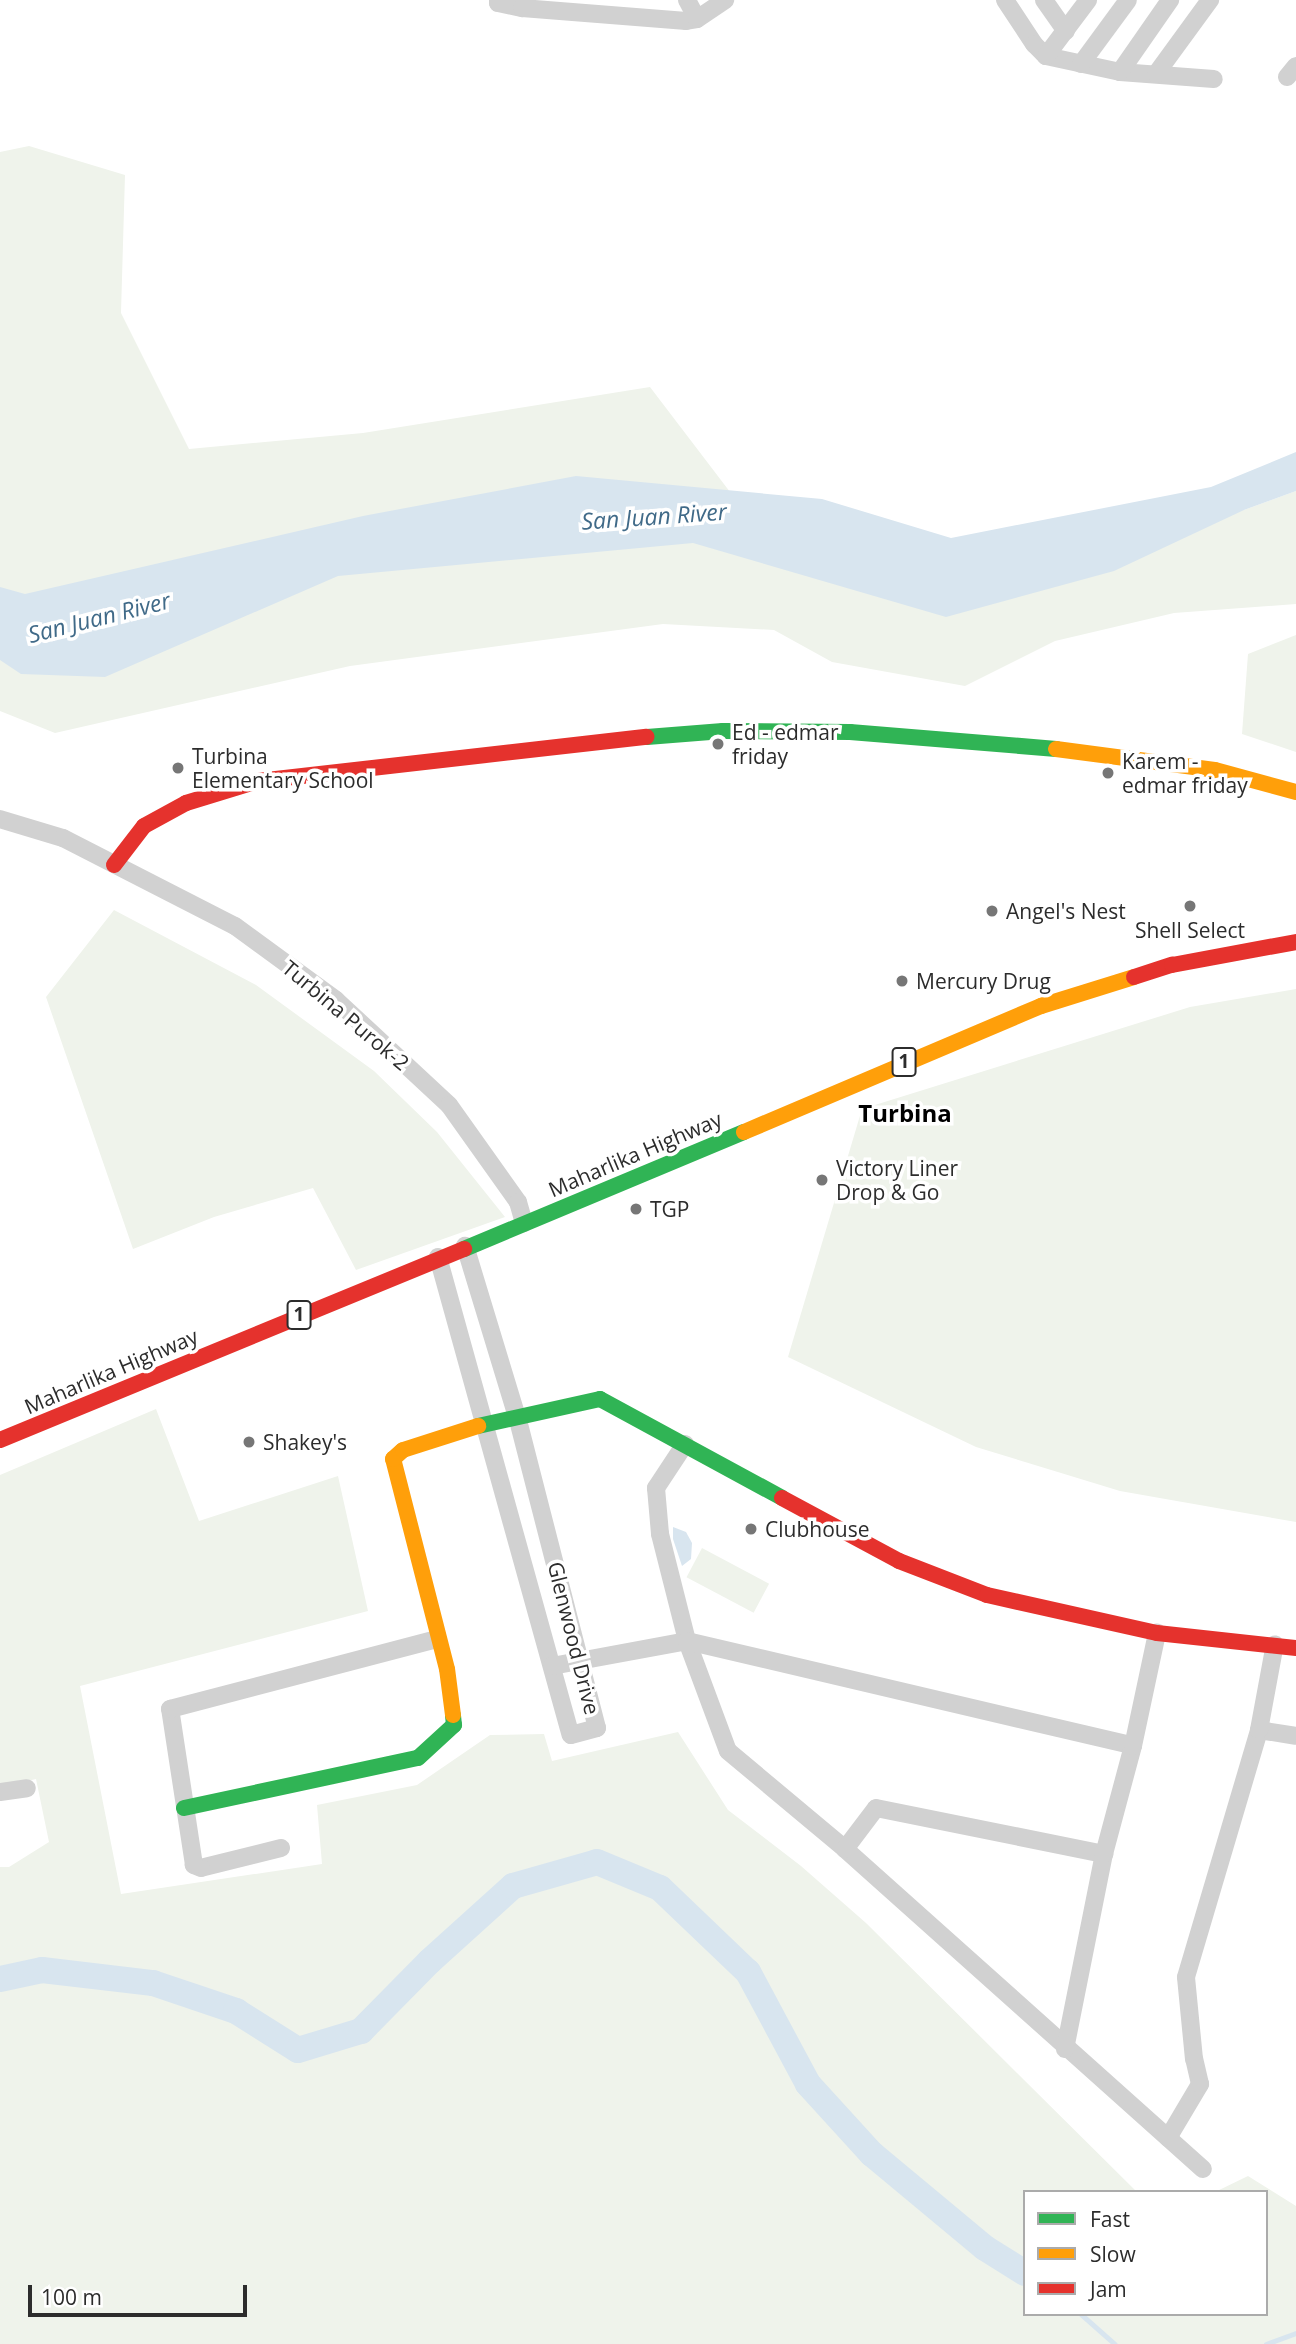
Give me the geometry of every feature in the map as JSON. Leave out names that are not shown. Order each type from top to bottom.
[{"type":"main road","points":[[114,865],[144,827],[186,803],[258,781],[596,741],[723,731],[850,732],[1090,752],[1215,771],[1296,792]]},
{"type":"main road","name":"Maharlika Highway","points":[[0,1440],[1041,1006],[1172,965],[1296,942]]},
{"type":"main road","points":[[184,1808],[418,1758],[454,1725],[447,1669],[437,1639],[393,1459],[403,1450],[484,1424],[600,1399],[899,1561],[987,1595],[1157,1633],[1296,1648]]},
{"type":"street","points":[[498,0],[498,3],[522,8],[697,19],[725,0]]},
{"type":"street","points":[[687,0],[697,19]]},
{"type":"street","points":[[1005,0],[1034,44],[1046,56],[1120,72],[1214,79]]},
{"type":"street","points":[[1044,0],[1066,32]]},
{"type":"street","points":[[1046,56],[1088,0]]},
{"type":"street","points":[[1081,64],[1128,0]]},
{"type":"street","points":[[1120,72],[1170,0]]},
{"type":"street","points":[[1156,74],[1210,0]]},
{"type":"street","name":"Turbina Purok-2","points":[[0,819],[63,838],[235,926],[336,1000],[449,1105],[517,1202],[524,1223]]},
{"type":"street","name":"Glenwood Drive","points":[[438,1257],[571,1735],[597,1728],[517,1417],[465,1246]]},
{"type":"street","points":[[685,1444],[656,1488],[660,1535],[688,1641],[728,1751],[845,1849],[1065,2049],[1203,2169]]},
{"type":"street","points":[[1065,2049],[1104,1854],[1133,1746],[1157,1633]]},
{"type":"street","points":[[281,1848],[201,1868],[194,1865],[170,1709],[437,1639]]},
{"type":"street","points":[[552,1666],[688,1641],[1133,1746]]},
{"type":"street","points":[[1168,2138],[1200,2084],[1194,2059],[1186,1978],[1259,1730],[1275,1644]]},
{"type":"street","points":[[1259,1730],[1296,1736]]},
{"type":"street","points":[[0,1792],[27,1788]]},
{"type":"street","points":[[845,1849],[876,1808],[1104,1854]]},
{"type":"shaded area","points":[[29,146],[125,175],[121,313],[189,449],[363,433],[650,387],[788,568],[1244,510],[1296,491],[1296,604],[1174,613],[1055,641],[965,686],[832,662],[774,630],[663,624],[350,666],[55,733],[0,711],[0,152]]},
{"type":"shaded area","points":[[1296,635],[1296,752],[1242,734],[1248,654]]},
{"type":"shaded area","points":[[114,910],[256,985],[374,1071],[437,1132],[505,1217],[356,1270],[313,1188],[214,1217],[133,1249],[46,997]]},
{"type":"shaded area","points":[[1296,989],[1296,1522],[1120,1491],[976,1447],[788,1357],[862,1109],[1190,1007]]},
{"type":"shaded area","points":[[156,1409],[199,1521],[338,1476],[368,1611],[80,1686],[121,1894],[322,1864],[317,1805],[417,1785],[490,1735],[544,1734],[552,1761],[678,1732],[728,1810],[801,1866],[866,1923],[1135,2190],[1023,2190],[1023,2316],[1268,2316],[1268,2190],[1219,2190],[1248,2176],[1296,2206],[1296,2344],[0,2344],[0,1867],[9,1867],[49,1842],[36,1779],[0,1787],[0,1475]]},
{"type":"shaded area","points":[[702,1548],[769,1584],[754,1613],[687,1577]]},
{"type":"water","name":"San Juan River","points":[[1296,452],[1296,491],[1244,510],[1114,571],[946,617],[693,543],[338,576],[105,677],[21,674],[0,660],[0,587],[25,594],[363,516],[576,476],[822,499],[951,538],[1211,487]]},
{"type":"water","points":[[673,1527],[686,1532],[692,1543],[691,1559],[682,1566],[673,1539]]},
{"type":"waterway","points":[[0,1979],[42,1970],[153,1983],[236,2011],[298,2050],[361,2031],[430,1961],[513,1886],[597,1862],[660,1888],[748,1972],[808,2084],[872,2154],[985,2248],[1023,2272]]},
{"type":"waterway","points":[[1083,2316],[1115,2344]]},
{"type":"waterway","points":[[1266,2344],[1296,2333]]},
{"type":"traffic: fast","points":[[647,737],[723,731],[850,732],[1056,749]]},
{"type":"traffic: fast","points":[[464,1249],[744,1132]]},
{"type":"traffic: fast","points":[[478,1426],[600,1399],[782,1498]]},
{"type":"traffic: fast","points":[[184,1808],[418,1758],[454,1725],[453,1715]]},
{"type":"traffic: slow","points":[[1056,749],[1215,770],[1296,792]]},
{"type":"traffic: slow","points":[[744,1132],[1041,1006],[1134,977]]},
{"type":"traffic: slow","points":[[453,1715],[447,1669],[393,1459],[403,1450],[478,1426]]},
{"type":"traffic: jam","points":[[114,865],[144,826],[186,803],[258,781],[647,737]]},
{"type":"traffic: jam","points":[[1134,977],[1172,965],[1296,942]]},
{"type":"traffic: jam","points":[[0,1440],[464,1249]]},
{"type":"traffic: jam","points":[[782,1498],[899,1561],[987,1595],[1157,1633],[1296,1648]]},
{"type":"place","name":"Ed - edmar friday","points":[[718,744]]},
{"type":"place","name":"Turbina Elementary School","points":[[178,768]]},
{"type":"place","name":"Karem - edmar friday","points":[[1108,773]]},
{"type":"place","name":"Shell Select","points":[[1190,906]]},
{"type":"place","name":"Angel's Nest","points":[[992,911]]},
{"type":"place","name":"Mercury Drug","points":[[902,981]]},
{"type":"place","name":"Victory Liner Drop & Go","points":[[822,1180]]},
{"type":"place","name":"TGP","points":[[636,1209]]},
{"type":"place","name":"Shakey's","points":[[249,1442]]},
{"type":"place","name":"Clubhouse","points":[[751,1529]]},
{"type":"district","name":"Turbina","points":[[905,1113]]}]
